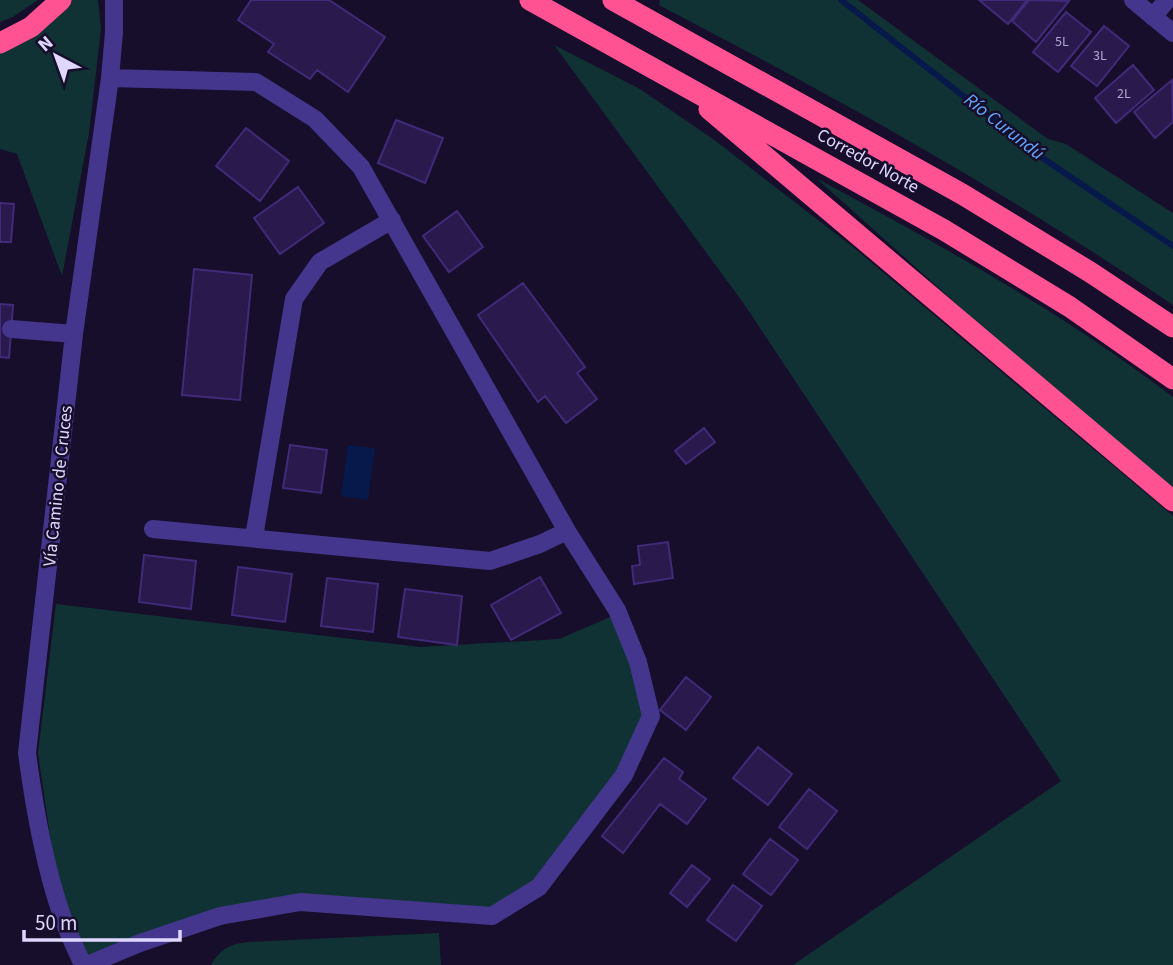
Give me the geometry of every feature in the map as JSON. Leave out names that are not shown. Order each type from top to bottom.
[{"type":"highway","points":[[0,43],[31,27],[61,0]]},
{"type":"highway","name":"Corredor Norte","points":[[530,0],[944,230],[1070,307],[1173,379]]},
{"type":"highway","name":"Corredor Norte","points":[[613,0],[962,194],[1090,272],[1173,327]]},
{"type":"highway","points":[[672,78],[1173,501]]},
{"type":"street","name":"Vía Camino de Cruces","points":[[85,965],[60,912],[34,808],[27,753],[74,334],[110,78],[114,0]]},
{"type":"street","points":[[1133,0],[1173,33]]},
{"type":"street","points":[[1153,17],[1167,0]]},
{"type":"street","points":[[85,965],[220,916],[300,902],[492,916],[539,887],[624,775],[651,716],[638,662],[617,610],[567,531],[361,167],[315,119],[256,82],[110,78]]},
{"type":"street","points":[[254,537],[295,299],[320,262],[392,220]]},
{"type":"street","points":[[11,329],[74,334]]},
{"type":"street","points":[[153,529],[490,561],[540,544],[567,531]]},
{"type":"green space","points":[[0,0],[38,0],[13,17],[0,22]]},
{"type":"green space","points":[[68,0],[98,0],[101,29],[89,133],[62,276],[17,154],[0,149],[0,47],[49,25]]},
{"type":"green space","points":[[660,0],[858,0],[1048,139],[1066,144],[1173,213],[1173,305],[985,185],[856,111],[659,5]]},
{"type":"green space","points":[[554,45],[640,89],[713,139],[853,247],[1173,516],[1173,965],[793,965],[1061,781],[744,304]]},
{"type":"green space","points":[[816,178],[999,280],[1088,336],[1173,397],[1173,488],[1036,375]]},
{"type":"green space","points":[[56,604],[420,647],[559,639],[615,615],[635,666],[645,716],[620,772],[535,882],[491,910],[301,895],[88,959],[67,908],[53,856],[38,753]]},
{"type":"green space","points":[[439,933],[441,965],[211,965],[226,948],[248,942]]},
{"type":"shaded area","points":[[348,445],[375,448],[368,500],[341,496]]},
{"type":"building","points":[[251,0],[329,0],[385,37],[348,92],[317,70],[310,79],[268,52],[274,44],[238,20]]},
{"type":"building","points":[[979,0],[1027,0],[1008,24]]},
{"type":"building","points":[[1029,0],[1069,1],[1036,42],[1012,21]]},
{"type":"building","points":[[1066,12],[1091,32],[1058,72],[1033,52]]},
{"type":"building","points":[[1104,26],[1129,46],[1097,86],[1071,66]]},
{"type":"building","points":[[1133,65],[1154,90],[1116,123],[1095,98]]},
{"type":"building","points":[[1172,80],[1173,122],[1155,138],[1134,112]]},
{"type":"building","points":[[396,120],[443,138],[425,183],[378,163]]},
{"type":"building","points":[[246,128],[289,161],[260,201],[216,166]]},
{"type":"building","points":[[298,187],[324,223],[280,254],[254,218]]},
{"type":"building","points":[[0,203],[14,204],[11,242],[0,242]]},
{"type":"building","points":[[457,211],[483,247],[449,272],[423,236]]},
{"type":"building","points":[[194,269],[252,275],[240,400],[182,395]]},
{"type":"building","points":[[523,283],[585,367],[577,373],[597,399],[566,423],[545,396],[538,402],[478,315]]},
{"type":"building","points":[[0,304],[13,305],[9,358],[0,357]]},
{"type":"building","points":[[704,428],[715,442],[686,464],[675,451]]},
{"type":"building","points":[[290,445],[327,450],[321,493],[283,488]]},
{"type":"building","points":[[668,542],[673,578],[634,584],[632,566],[640,565],[638,546]]},
{"type":"building","points":[[144,555],[196,561],[191,609],[139,602]]},
{"type":"building","points":[[238,567],[292,574],[285,622],[232,615]]},
{"type":"building","points":[[540,577],[561,613],[511,640],[491,605]]},
{"type":"building","points":[[327,578],[378,584],[373,632],[321,626]]},
{"type":"building","points":[[405,589],[462,596],[457,645],[398,637]]},
{"type":"building","points":[[686,677],[711,697],[686,730],[660,710]]},
{"type":"building","points":[[758,747],[792,774],[768,805],[733,778]]},
{"type":"building","points":[[664,758],[683,772],[679,779],[706,799],[687,824],[660,804],[623,853],[602,836]]},
{"type":"building","points":[[809,789],[837,811],[807,849],[779,827]]},
{"type":"building","points":[[770,839],[798,860],[771,895],[743,874]]},
{"type":"building","points":[[692,865],[710,879],[687,907],[670,893]]},
{"type":"building","points":[[733,885],[762,906],[736,941],[707,920]]},
{"type":"waterway","name":"Río Curundú","points":[[841,0],[1041,157],[1173,246]]}]
